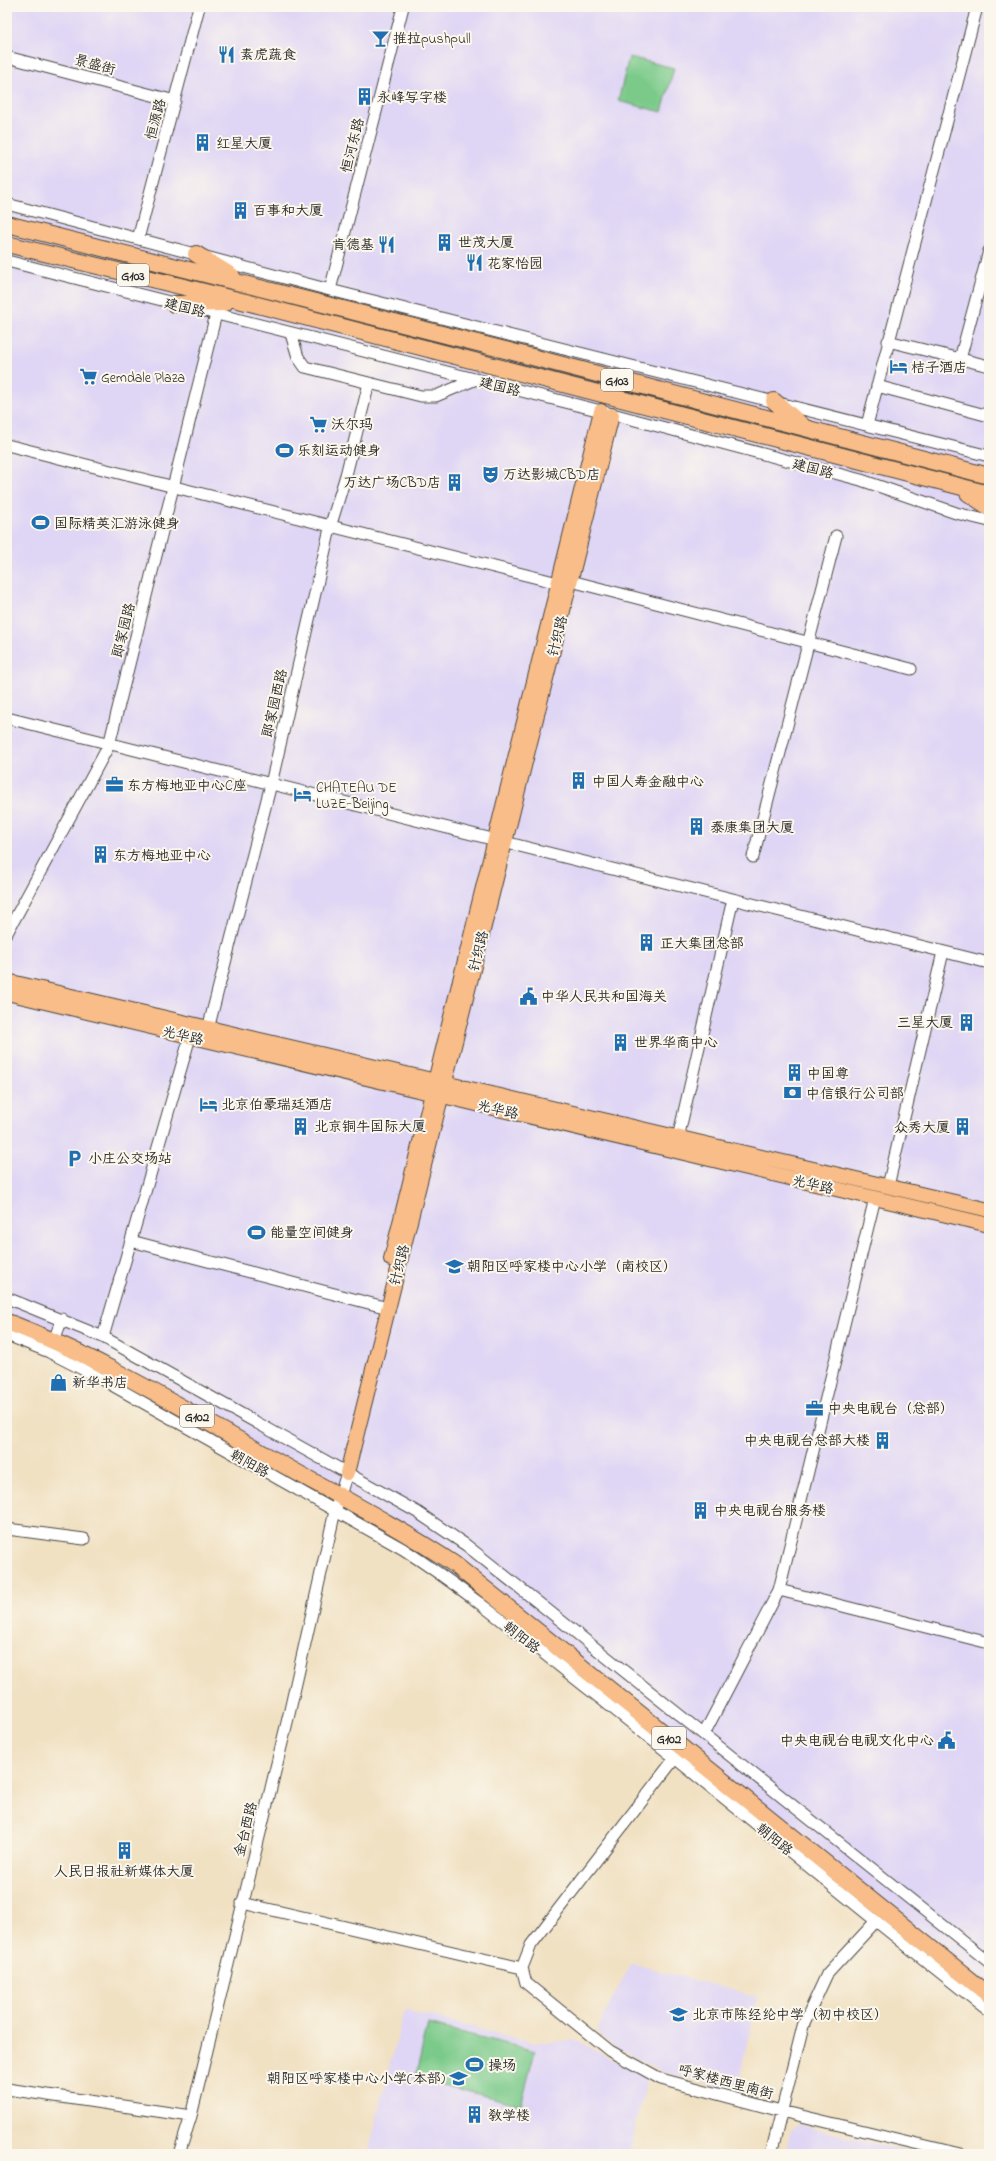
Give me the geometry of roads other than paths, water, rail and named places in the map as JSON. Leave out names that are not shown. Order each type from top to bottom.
[{"type":"highway","name":"G103","points":[[13,225],[989,476]]},
{"type":"highway","name":"建国路","points":[[11,245],[250,303],[987,494]]},
{"type":"highway","points":[[196,254],[247,285]]},
{"type":"highway","points":[[174,304],[250,303]]},
{"type":"highway","points":[[774,401],[807,430]]},
{"type":"highway","points":[[959,486],[989,508]]},
{"type":"highway","name":"朝阳路","points":[[7,1313],[56,1335]]},
{"type":"highway","name":"朝阳路","points":[[7,1322],[56,1335],[107,1353],[340,1487],[412,1525],[458,1557],[989,1981]]},
{"type":"highway","name":"朝阳路","points":[[340,1487],[454,1564],[989,1995]]},
{"type":"main road","name":"针织路","points":[[340,1487],[607,413]]},
{"type":"main road","name":"光华路","points":[[7,981],[208,1029],[875,1198],[989,1225]]},
{"type":"main road","name":"光华路","points":[[7,993],[190,1037],[678,1138],[989,1210]]},
{"type":"street","name":"恒源路","points":[[138,239],[199,7]]},
{"type":"street","name":"恒河东路","points":[[330,290],[403,7]]},
{"type":"street","points":[[867,425],[876,386],[977,7]]},
{"type":"street","name":"景盛街","points":[[7,57],[175,101]]},
{"type":"street","points":[[7,204],[330,290],[989,456]]},
{"type":"street","points":[[960,359],[989,251]]},
{"type":"street","name":"建国路","points":[[7,261],[607,413],[861,480],[956,513],[989,522]]},
{"type":"street","name":"郎家园路","points":[[7,933],[110,745],[216,314]]},
{"type":"street","points":[[292,334],[298,357],[305,367],[421,396],[436,396],[474,380]]},
{"type":"street","points":[[888,341],[989,366]]},
{"type":"street","name":"郎家园西路","points":[[208,1029],[271,784],[331,524],[346,475],[369,383]]},
{"type":"street","points":[[876,386],[989,416]]},
{"type":"street","points":[[7,445],[808,642],[911,669]]},
{"type":"street","points":[[753,857],[836,536]]},
{"type":"street","points":[[7,718],[110,745],[989,963]]},
{"type":"street","points":[[678,1138],[733,899]]},
{"type":"street","points":[[888,1186],[943,952]]},
{"type":"street","points":[[103,1337],[190,1037]]},
{"type":"street","points":[[704,1734],[779,1590],[875,1198]]},
{"type":"street","points":[[131,1241],[384,1307]]},
{"type":"street","name":"朝阳路","points":[[7,1298],[56,1335],[340,1487],[417,1512],[466,1545],[989,1962]]},
{"type":"street","name":"朝阳路","points":[[7,1335],[103,1337],[340,1487],[403,1549],[446,1577],[676,1758],[712,1789],[989,2011]]},
{"type":"street","name":"金台西路","points":[[179,2154],[191,2116],[290,1710],[340,1487]]},
{"type":"street","points":[[7,1530],[84,1539]]},
{"type":"street","points":[[779,1590],[989,1643]]},
{"type":"street","points":[[242,1903],[522,1968],[531,1945],[676,1758]]},
{"type":"street","points":[[771,2154],[803,2026],[827,1974],[876,1920]]},
{"type":"street","name":"呼家楼西里南街","points":[[522,1968],[526,1983],[610,2051],[661,2079],[781,2112],[960,2154]]},
{"type":"street","points":[[7,2089],[191,2116]]},
{"type":"place","name":"推拉pushpull","points":[[380,38]]},
{"type":"place","name":"素虎蔬食","points":[[227,54]]},
{"type":"place","name":"永峰写字楼","points":[[364,97]]},
{"type":"place","name":"红星大厦","points":[[203,143]]},
{"type":"place","name":"百事和大厦","points":[[240,210]]},
{"type":"place","name":"世茂大厦","points":[[445,242]]},
{"type":"place","name":"肯德基","points":[[387,244]]},
{"type":"place","name":"花家怡园","points":[[474,263]]},
{"type":"place","name":"桔子酒店","points":[[898,367]]},
{"type":"place","name":"Gemdale Plaza","points":[[88,377]]},
{"type":"place","name":"沃尔玛","points":[[318,424]]},
{"type":"place","name":"乐刻运动健身","points":[[284,450]]},
{"type":"place","name":"万达影城CBD店","points":[[490,474]]},
{"type":"place","name":"万达广场CBD店","points":[[454,482]]},
{"type":"place","name":"国际精英汇游泳健身","points":[[41,523]]},
{"type":"place","name":"中国人寿金融中心","points":[[579,781]]},
{"type":"place","name":"东方梅地亚中心C座","points":[[114,785]]},
{"type":"place","name":"CHATEAU DE LUZE-Beijing","points":[[303,795]]},
{"type":"place","name":"泰康集团大厦","points":[[697,827]]},
{"type":"place","name":"东方梅地亚中心","points":[[100,855]]},
{"type":"place","name":"正大集团总部","points":[[647,943]]},
{"type":"place","name":"中华人民共和国海关","points":[[528,996]]},
{"type":"place","name":"三星大厦","points":[[966,1022]]},
{"type":"place","name":"世界华商中心","points":[[621,1042]]},
{"type":"place","name":"中国尊","points":[[794,1073]]},
{"type":"place","name":"中信银行公司部","points":[[793,1093]]},
{"type":"place","name":"北京伯豪瑞廷酒店","points":[[208,1104]]},
{"type":"place","name":"北京铜牛国际大厦","points":[[301,1126]]},
{"type":"place","name":"众秀大厦","points":[[963,1127]]},
{"type":"place","name":"小庄公交场站","points":[[75,1158]]},
{"type":"place","name":"能量空间健身","points":[[257,1232]]},
{"type":"place","name":"朝阳区呼家楼中心小学（南校区）","points":[[454,1266]]},
{"type":"place","name":"新华书店","points":[[59,1382]]},
{"type":"place","name":"中央电视台（总部）","points":[[815,1408]]},
{"type":"place","name":"中央电视台总部大楼","points":[[883,1440]]},
{"type":"place","name":"中央电视台服务楼","points":[[701,1510]]},
{"type":"place","name":"中央电视台电视文化中心","points":[[947,1740]]},
{"type":"place","name":"人民日报社新媒体大厦","points":[[124,1851]]},
{"type":"place","name":"北京市陈经纶中学（初中校区）","points":[[679,2014]]},
{"type":"place","name":"操场","points":[[475,2065]]},
{"type":"place","name":"朝阳区呼家楼中心小学(本部)","points":[[458,2078]]},
{"type":"place","name":"教学楼","points":[[475,2115]]}]
